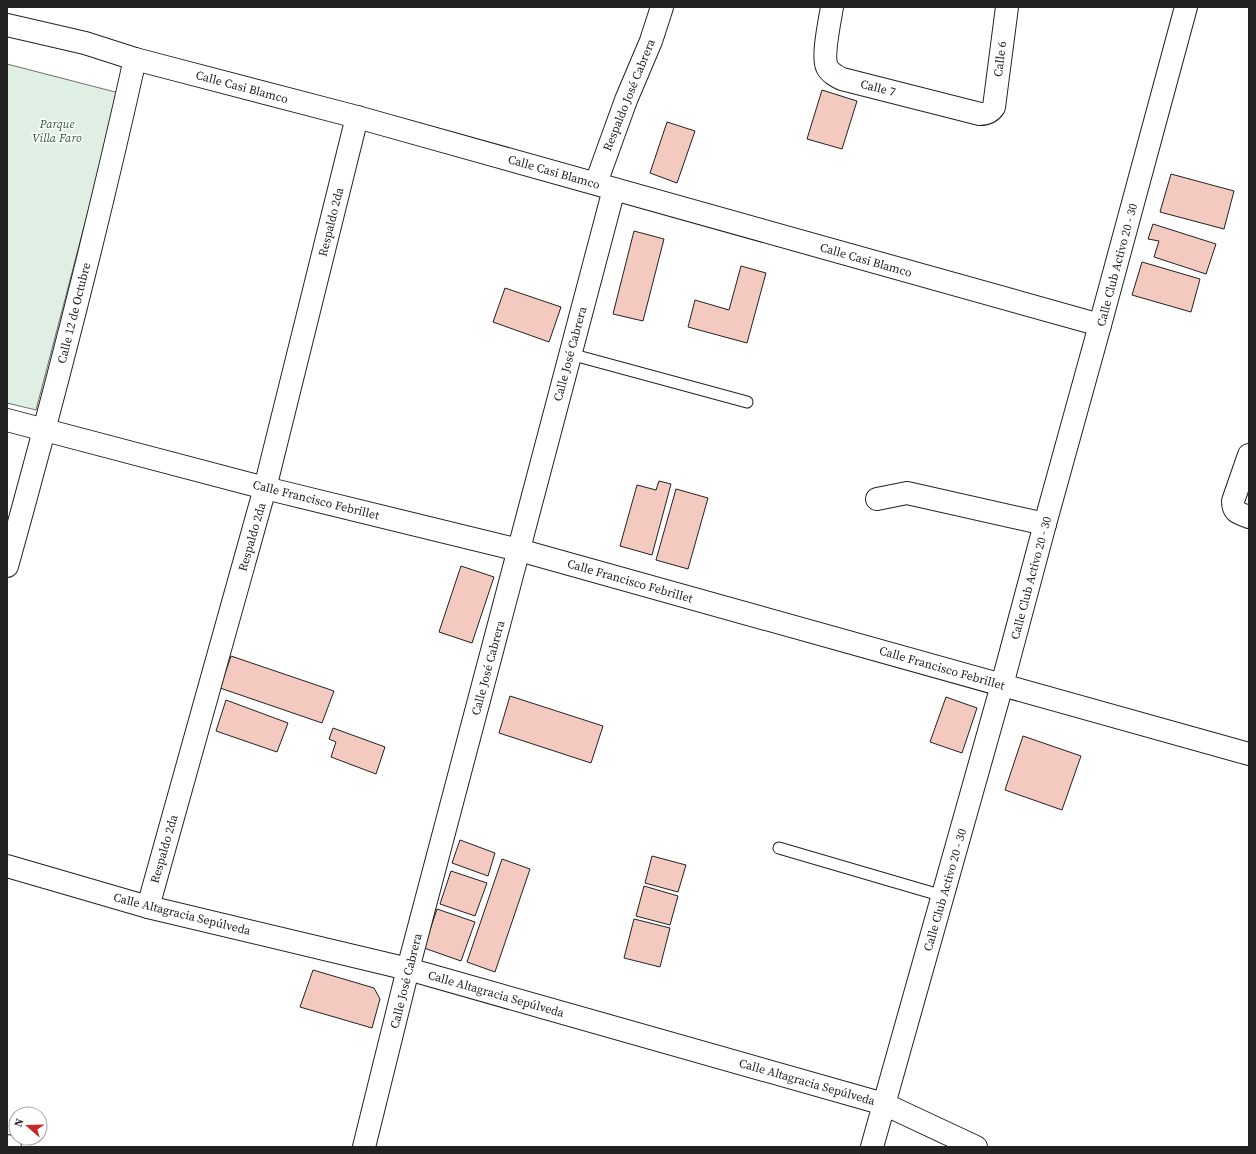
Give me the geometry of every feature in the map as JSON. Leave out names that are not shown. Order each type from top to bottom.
[{"type":"street","name":"Respaldo José Cabrera","points":[[605,186],[626,100],[651,41],[662,7]]},
{"type":"street","name":"Calle 7","points":[[832,7],[826,52],[827,67],[833,74],[842,79],[980,114],[985,114],[991,111]]},
{"type":"street","name":"Calle 6","points":[[991,111],[994,107],[1007,7]]},
{"type":"street","name":"Calle Club Activo 20 - 30","points":[[872,1147],[1002,685],[1186,7]]},
{"type":"street","name":"Calle Casi Blamco","points":[[7,24],[85,43],[135,59],[357,117],[1100,325]]},
{"type":"street","name":"Calle 12 de Octubre","points":[[7,566],[45,430],[120,126],[135,59]]},
{"type":"street","name":"Respaldo 2da","points":[[148,907],[265,488],[357,117]]},
{"type":"street","name":"Calle José Cabrera","points":[[364,1147],[408,969],[570,354],[605,186]]},
{"type":"street","name":"Calle Francisco Febrillet","points":[[7,420],[265,488],[519,550],[1249,754]]},
{"type":"street","points":[[1241,512],[1232,501],[1249,455]]},
{"type":"street","points":[[877,499],[907,493],[1045,524]]},
{"type":"street","name":"Calle Altagracia Sepúlveda","points":[[7,866],[148,907],[408,969],[884,1104],[976,1147]]},
{"type":"lane","points":[[570,354],[747,402]]},
{"type":"lane","points":[[779,848],[943,896]]},
{"type":"green space","name":"Parque Villa Faro","points":[[7,64],[119,93],[36,410],[7,403]]},
{"type":"building","points":[[822,90],[857,101],[842,149],[807,139]]},
{"type":"building","points":[[667,122],[695,131],[677,183],[650,173]]},
{"type":"building","points":[[1171,174],[1234,191],[1224,229],[1160,212]]},
{"type":"building","points":[[1153,224],[1216,244],[1206,274],[1154,257],[1159,241],[1148,239]]},
{"type":"building","points":[[634,231],[664,239],[643,321],[613,314]]},
{"type":"building","points":[[1142,262],[1200,279],[1191,312],[1132,295]]},
{"type":"building","points":[[741,266],[766,273],[747,343],[688,327],[695,300],[729,310]]},
{"type":"building","points":[[505,288],[561,307],[549,342],[493,322]]},
{"type":"building","points":[[659,481],[671,484],[652,555],[620,546],[637,485],[656,490]]},
{"type":"building","points":[[676,489],[708,498],[688,569],[656,560]]},
{"type":"building","points":[[461,566],[494,577],[472,643],[439,632]]},
{"type":"building","points":[[231,656],[334,691],[322,723],[220,688]]},
{"type":"building","points":[[510,696],[603,726],[591,763],[499,733]]},
{"type":"building","points":[[946,697],[977,708],[962,753],[930,742]]},
{"type":"building","points":[[226,700],[288,723],[277,752],[216,731]]},
{"type":"building","points":[[333,728],[385,747],[376,774],[331,757],[336,742],[329,739]]},
{"type":"building","points":[[1023,736],[1081,756],[1062,810],[1005,790]]},
{"type":"building","points":[[460,840],[495,853],[488,876],[452,863]]},
{"type":"building","points":[[652,856],[686,865],[678,892],[645,883]]},
{"type":"building","points":[[502,859],[530,869],[495,972],[467,962]]},
{"type":"building","points":[[451,871],[487,883],[475,916],[440,904]]},
{"type":"building","points":[[644,886],[678,896],[670,925],[636,916]]},
{"type":"building","points":[[437,909],[475,922],[461,961],[424,948]]},
{"type":"building","points":[[634,919],[670,928],[660,967],[624,958]]},
{"type":"building","points":[[313,970],[374,988],[380,999],[372,1028],[300,1007]]}]
